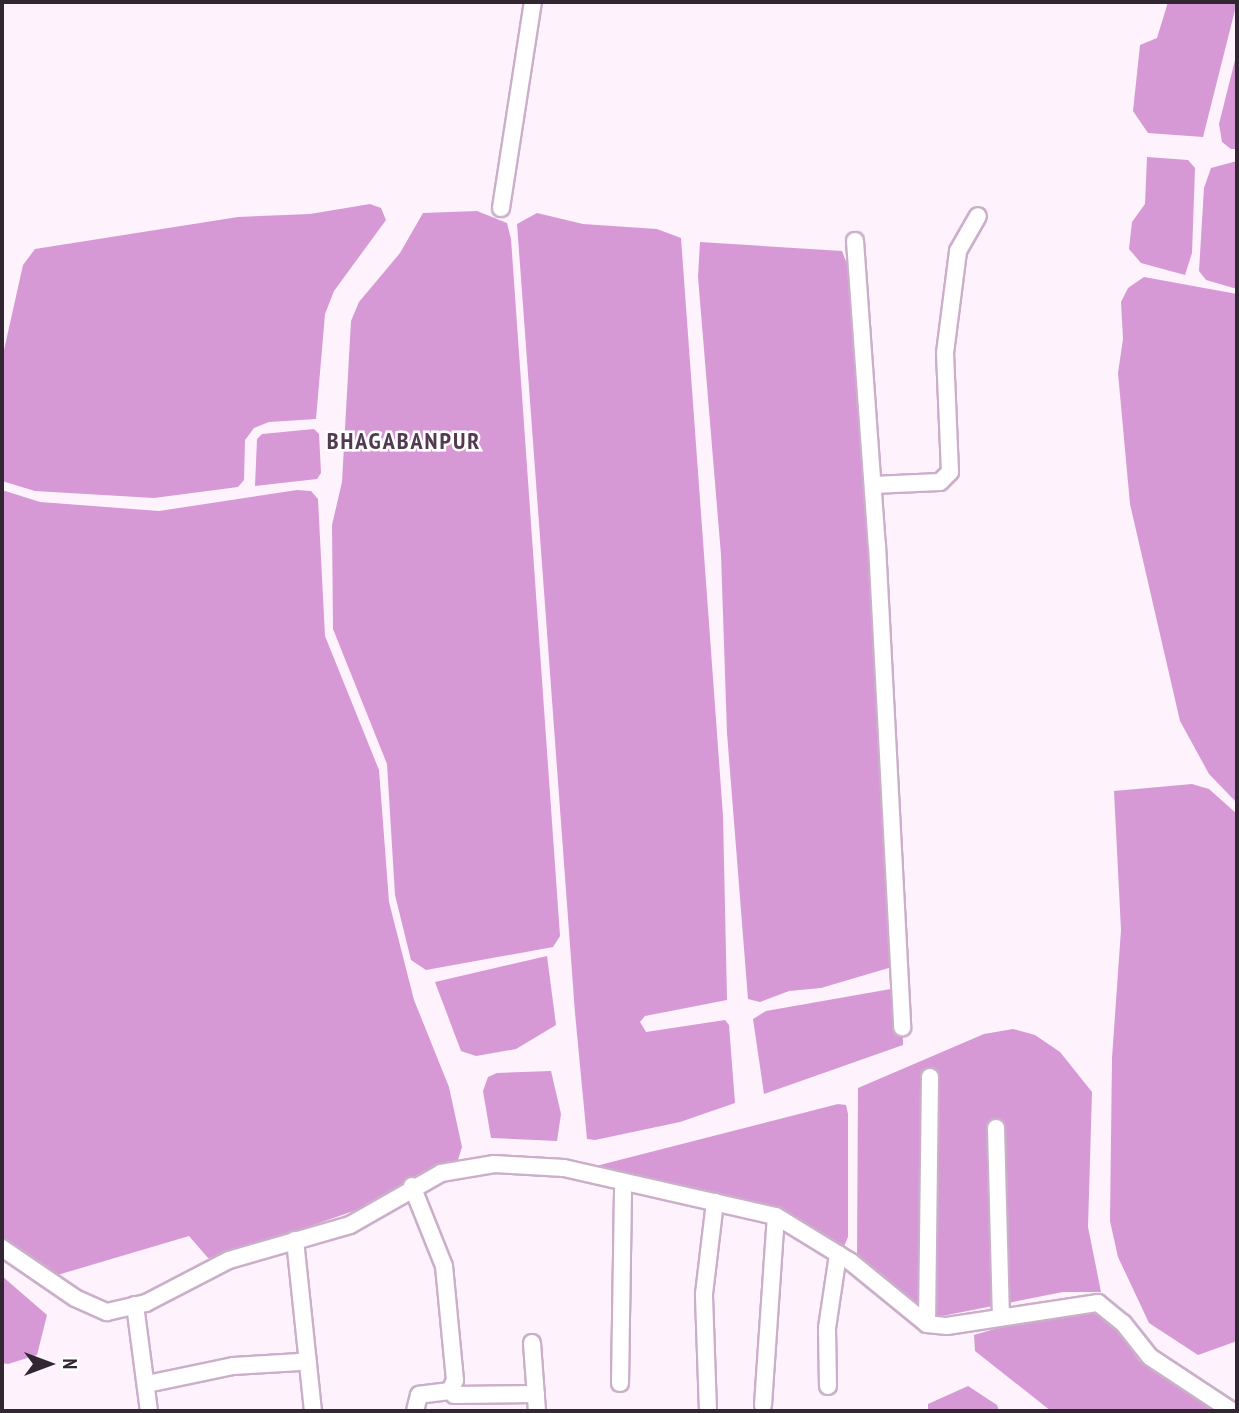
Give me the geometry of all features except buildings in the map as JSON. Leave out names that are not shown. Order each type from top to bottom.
[{"type":"street","points":[[501,208],[533,2]]},
{"type":"street","points":[[873,485],[940,482],[950,472],[947,341],[958,251],[978,216]]},
{"type":"street","points":[[855,241],[873,485],[902,1027]]},
{"type":"street","points":[[927,1324],[930,1077]]},
{"type":"street","points":[[996,1128],[1001,1315]]},
{"type":"street","points":[[2,1248],[97,1309],[107,1312],[135,1305],[229,1260],[357,1222],[412,1186],[456,1169],[494,1164],[564,1168],[776,1216],[838,1254],[927,1324],[947,1326],[1001,1315],[1098,1303],[1123,1323],[1150,1357],[1232,1411]]},
{"type":"street","points":[[620,1383],[623,1181]]},
{"type":"street","points":[[412,1186],[439,1250],[449,1289],[455,1398]]},
{"type":"street","points":[[708,1411],[704,1294],[715,1202]]},
{"type":"street","points":[[763,1405],[776,1216]]},
{"type":"street","points":[[295,1240],[313,1411]]},
{"type":"street","points":[[828,1385],[827,1328],[838,1254]]},
{"type":"street","points":[[135,1305],[149,1411]]},
{"type":"street","points":[[532,1343],[537,1411]]},
{"type":"street","points":[[147,1384],[233,1366],[300,1362]]},
{"type":"street","points":[[415,1411],[419,1395],[455,1398],[536,1394]]},
{"type":"shaded area","points":[[1168,2],[1237,2],[1203,137],[1148,133],[1133,111],[1140,45],[1157,38]]},
{"type":"shaded area","points":[[1237,52],[1237,149],[1231,149],[1222,142],[1219,124]]},
{"type":"shaded area","points":[[1147,157],[1188,160],[1195,168],[1192,253],[1185,275],[1141,263],[1129,249],[1132,222],[1145,204]]},
{"type":"shaded area","points":[[1237,161],[1237,289],[1206,280],[1199,271],[1204,188],[1211,168]]},
{"type":"shaded area","points":[[370,204],[381,208],[386,220],[334,291],[325,314],[316,419],[269,422],[254,428],[245,440],[244,480],[238,487],[154,498],[35,491],[2,481],[2,359],[23,265],[35,249],[238,217],[310,214]]},
{"type":"shaded area","points":[[477,211],[507,223],[511,239],[560,936],[553,947],[426,970],[411,960],[395,895],[387,764],[333,629],[332,525],[342,482],[351,321],[359,302],[400,253],[423,213]]},
{"type":"shaded area","points":[[537,213],[583,224],[657,229],[681,238],[723,816],[727,1000],[645,1016],[640,1022],[646,1032],[725,1020],[729,1025],[735,1103],[680,1122],[595,1140],[587,1139],[575,1013],[517,224]]},
{"type":"shaded area","points":[[700,242],[842,251],[853,280],[872,514],[892,967],[821,988],[789,991],[760,1002],[748,999],[727,733],[721,555],[698,277]]},
{"type":"shaded area","points":[[1144,277],[1237,294],[1237,803],[1209,774],[1180,721],[1130,504],[1118,373],[1123,339],[1121,302],[1128,288]]},
{"type":"shaded area","points":[[314,429],[319,434],[321,473],[317,479],[255,486],[257,439],[262,434]]},
{"type":"shaded area","points":[[2,490],[40,502],[159,511],[297,490],[311,491],[318,499],[325,636],[379,770],[389,902],[414,1000],[449,1087],[462,1147],[457,1163],[419,1176],[362,1208],[222,1257],[208,1258],[189,1236],[54,1276],[2,1238]]},
{"type":"shaded area","points":[[1192,784],[1209,789],[1237,814],[1237,1341],[1198,1355],[1149,1323],[1118,1257],[1110,1221],[1112,1058],[1121,930],[1114,791]]},
{"type":"shaded area","points":[[547,956],[556,1025],[516,1049],[476,1056],[461,1051],[435,982]]},
{"type":"shaded area","points":[[902,987],[903,1045],[764,1094],[753,1019],[766,1011]]},
{"type":"shaded area","points":[[1013,1029],[1035,1035],[1060,1052],[1092,1092],[1088,1227],[1101,1292],[1063,1292],[932,1318],[857,1259],[858,1088],[984,1034]]},
{"type":"shaded area","points":[[551,1071],[561,1114],[557,1141],[491,1138],[483,1091],[488,1077],[497,1073]]},
{"type":"shaded area","points":[[838,1104],[846,1105],[848,1114],[848,1237],[842,1251],[813,1232],[592,1167]]},
{"type":"shaded area","points":[[2,1276],[47,1315],[37,1355],[8,1364],[2,1363]]},
{"type":"shaded area","points":[[1086,1310],[1108,1315],[1139,1361],[1216,1411],[1051,1411],[975,1351],[974,1335],[1040,1316]]},
{"type":"shaded area","points":[[968,1386],[997,1405],[999,1411],[928,1411],[928,1404]]},
{"type":"district","name":"BHAGABANPUR","points":[[404,441]]}]
